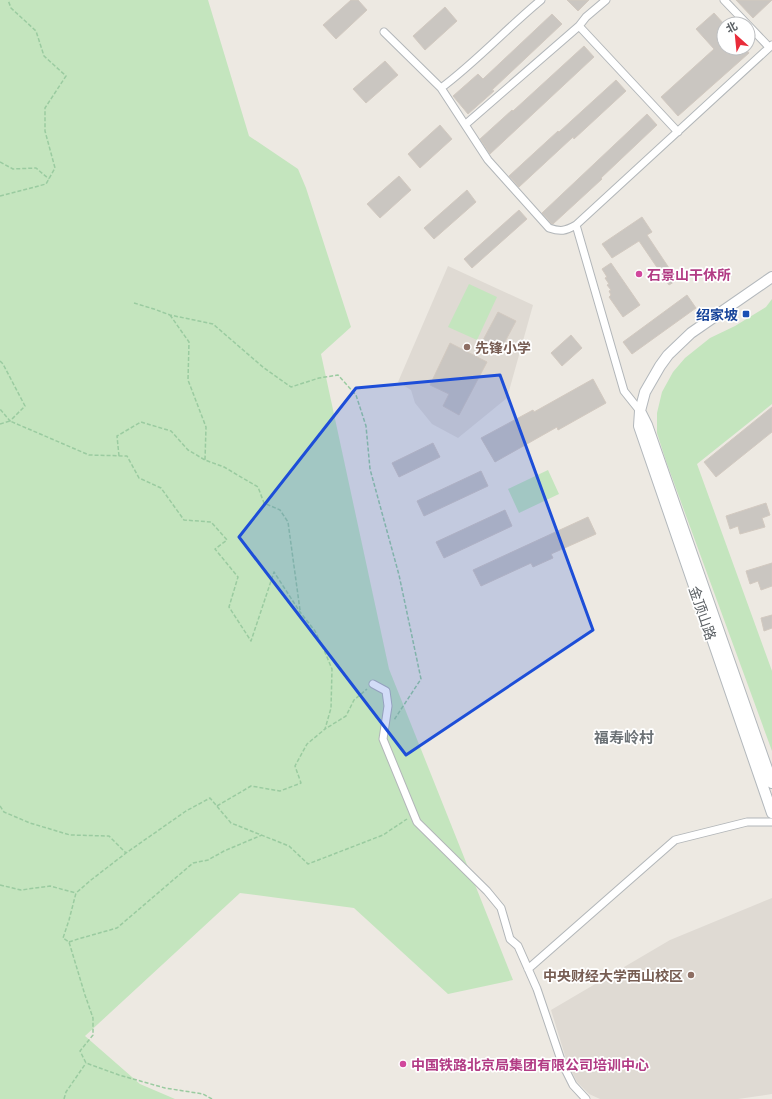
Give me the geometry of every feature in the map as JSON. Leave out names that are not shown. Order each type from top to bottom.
[{"type":"street","points":[[441,88],[456,77],[521,16],[541,0]]},
{"type":"street","points":[[466,124],[606,0]]},
{"type":"street","points":[[724,0],[740,16]]},
{"type":"street","points":[[578,26],[678,132]]},
{"type":"street","points":[[384,32],[441,88],[488,160],[549,228],[558,231],[567,230],[576,225],[771,46],[756,32]]},
{"type":"street","points":[[576,225],[624,391],[640,411]]},
{"type":"street","name":"金顶山路","points":[[772,277],[692,333],[674,348],[660,366],[645,392],[640,411],[639,426],[772,814]]},
{"type":"street","name":"金顶山路","points":[[640,411],[647,425],[772,783]]},
{"type":"street","points":[[373,684],[386,691],[388,706],[383,739],[417,822],[487,890],[501,908],[510,939],[518,946],[537,989],[562,1064],[573,1086],[586,1099]]},
{"type":"street","points":[[528,969],[675,840],[747,822],[772,822]]},
{"type":"path","points":[[0,196],[46,184],[55,168],[44,131],[45,108],[66,76],[44,56],[36,31],[11,8],[8,0]]},
{"type":"path","points":[[0,162],[13,169],[36,168],[49,178]]},
{"type":"path","points":[[134,303],[170,315],[213,324],[264,368],[291,387],[319,378],[338,375],[356,395],[366,426],[370,469],[398,576],[421,679],[394,721]]},
{"type":"path","points":[[170,315],[189,342],[188,380],[206,427],[205,460]]},
{"type":"path","points":[[0,361],[25,406],[10,421],[0,424]]},
{"type":"path","points":[[0,409],[10,421],[89,455],[127,456],[139,478],[161,488],[184,520],[211,522],[227,540],[215,549],[238,577],[229,607],[251,641],[274,572],[300,612],[315,631],[332,670],[331,708],[325,729]]},
{"type":"path","points":[[119,456],[117,436],[141,422],[171,431],[188,450],[205,460],[224,467],[258,487],[264,503],[280,510],[288,522],[300,612]]},
{"type":"path","points":[[217,806],[251,786],[280,791],[301,783],[295,766],[307,744],[325,729],[346,716],[354,700],[373,684]]},
{"type":"path","points":[[212,1099],[203,1094],[165,1088],[119,1075],[86,1063],[80,1051],[93,1034],[93,1018],[69,942],[63,938],[76,893],[126,853],[186,811],[210,798],[231,823],[289,846],[308,864],[383,835],[414,815]]},
{"type":"path","points":[[0,806],[4,812],[30,823],[70,836],[109,836],[126,853]]},
{"type":"path","points":[[69,942],[117,928],[192,863],[208,860],[262,836]]},
{"type":"path","points":[[0,885],[21,890],[50,886],[76,893]]},
{"type":"path","points":[[64,1099],[66,1092],[86,1063]]},
{"type":"highlighted area","points":[[500,375],[593,630],[406,755],[239,537],[356,388]]},
{"type":"shaded area","name":"先锋小学","points":[[448,266],[533,305],[507,398],[458,438],[432,424],[415,403],[411,390],[398,382]]},
{"type":"shaded area","name":"中央财经大学西山校区","points":[[772,898],[772,1094],[738,1099],[600,1099],[589,1094],[577,1082],[567,1062],[551,1010],[670,940]]},
{"type":"green space","points":[[0,0],[208,0],[249,136],[298,169],[306,188],[351,327],[321,354],[389,669],[513,980],[448,994],[354,908],[240,893],[85,1036],[140,1084],[175,1099],[0,1099]]},
{"type":"green space","points":[[469,284],[497,297],[477,340],[448,327]]},
{"type":"green space","points":[[772,299],[772,404],[697,464],[772,671],[772,751],[666,461],[657,433],[657,413],[662,392],[673,372],[685,358],[710,338],[735,326],[766,307]]},
{"type":"green space","points":[[548,470],[559,494],[519,513],[508,489]]},
{"type":"building","points":[[351,0],[358,0],[367,10],[336,39],[323,25]]},
{"type":"building","points":[[567,0],[589,0],[578,11]]},
{"type":"building","points":[[736,0],[772,0],[755,16],[751,16]]},
{"type":"building","points":[[445,7],[457,21],[425,50],[413,36]]},
{"type":"building","points":[[714,13],[717,16],[716,56],[746,56],[678,116],[661,97],[714,49],[696,29]]},
{"type":"building","points":[[552,14],[562,24],[492,90],[494,91],[468,114],[453,96],[478,74],[483,79]]},
{"type":"building","points":[[584,46],[594,57],[490,154],[480,139]]},
{"type":"building","points":[[385,61],[398,75],[366,103],[353,89]]},
{"type":"building","points":[[616,80],[626,91],[519,187],[509,176]]},
{"type":"building","points":[[647,114],[657,125],[601,178],[602,179],[552,224],[542,213]]},
{"type":"building","points":[[440,125],[452,139],[420,168],[408,154]]},
{"type":"building","points":[[399,176],[411,190],[380,218],[367,204]]},
{"type":"building","points":[[467,190],[476,202],[434,239],[424,228]]},
{"type":"building","points":[[519,210],[527,219],[472,268],[464,259]]},
{"type":"building","points":[[642,217],[652,232],[647,235],[677,280],[669,285],[639,241],[612,258],[602,244]]},
{"type":"building","points":[[611,263],[640,305],[623,317],[609,297],[611,295],[609,291],[611,290],[607,285],[609,284],[605,278],[607,277],[602,269]]},
{"type":"building","points":[[687,295],[696,308],[632,354],[623,342]]},
{"type":"building","points":[[498,312],[516,321],[500,351],[482,342]]},
{"type":"building","points":[[571,335],[582,348],[562,366],[551,353]]},
{"type":"building","points":[[450,343],[487,362],[459,415],[443,406],[449,394],[430,385]]},
{"type":"building","points":[[593,379],[606,403],[558,430],[557,427],[495,462],[481,438],[533,410],[534,412]]},
{"type":"building","points":[[772,407],[772,432],[716,477],[704,462]]},
{"type":"building","points":[[433,443],[440,457],[399,477],[392,463]]},
{"type":"building","points":[[481,471],[488,486],[424,516],[417,501]]},
{"type":"building","points":[[766,503],[770,515],[762,518],[765,527],[740,534],[738,526],[730,529],[726,516]]},
{"type":"building","points":[[505,510],[512,526],[444,558],[436,542]]},
{"type":"building","points":[[588,517],[596,534],[551,554],[553,558],[533,567],[531,563],[481,586],[473,570]]},
{"type":"building","points":[[772,563],[772,586],[761,590],[758,581],[750,584],[746,571]]},
{"type":"building","points":[[772,615],[772,628],[764,631],[761,618]]},
{"type":"place","name":"石景山干休所","points":[[639,274]]},
{"type":"place","name":"绍家坡","points":[[746,314]]},
{"type":"place","name":"先锋小学","points":[[467,347]]},
{"type":"place","name":"中央财经大学西山校区","points":[[691,975]]},
{"type":"place","name":"中国铁路北京局集团有限公司培训中心","points":[[403,1064]]},
{"type":"district","name":"福寿岭村","points":[[624,737]]}]
